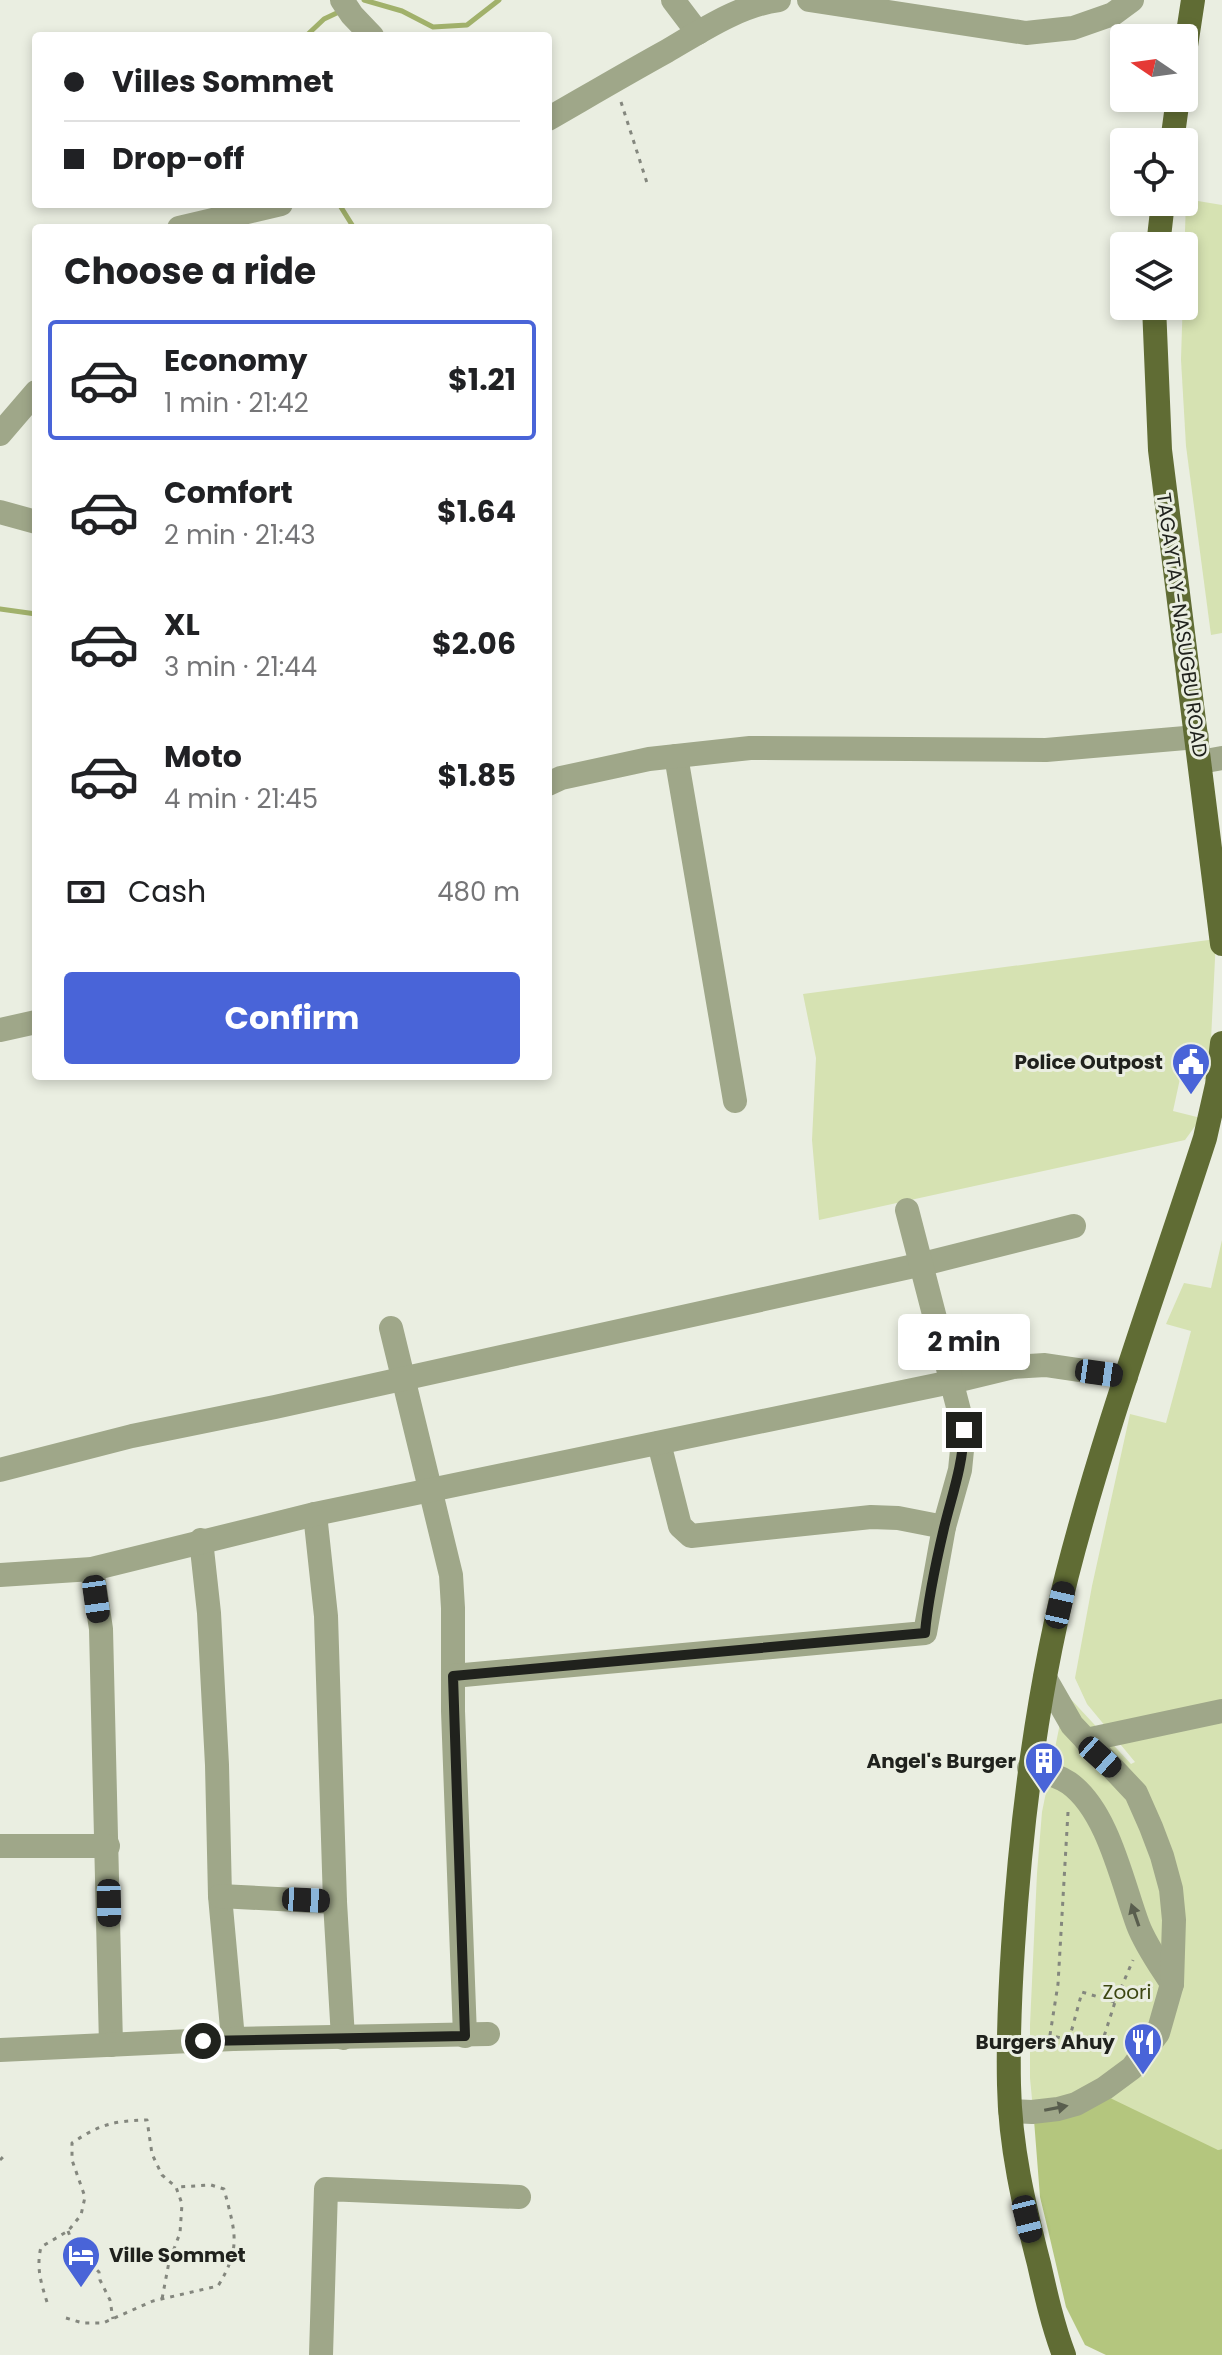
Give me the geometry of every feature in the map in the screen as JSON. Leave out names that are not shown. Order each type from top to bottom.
[{"type":"main road","points":[[1189,24],[1193,0]]},
{"type":"main road","name":"TAGAYTAY-NASUGBU ROAD","points":[[1155,320],[1160,450],[1174,574],[1197,737],[1211,760],[1222,944]]},
{"type":"main road","points":[[1064,2355],[1027,2219],[1010,2111],[1011,1979],[1018,1866],[1029,1768],[1067,1576],[1095,1474],[1205,1138],[1220,1086],[1222,1043]]},
{"type":"street","points":[[673,0],[698,33]]},
{"type":"street","points":[[552,117],[698,33],[741,11],[779,0]]},
{"type":"street","points":[[809,0],[1026,33],[1073,28],[1113,14],[1132,0]]},
{"type":"street","points":[[347,8],[368,32]]},
{"type":"street","points":[[196,224],[264,208]]},
{"type":"street","points":[[0,434],[32,397]]},
{"type":"street","points":[[0,512],[32,521]]},
{"type":"street","points":[[552,782],[649,759],[750,748],[1046,750],[1197,737]]},
{"type":"street","points":[[676,756],[735,1101]]},
{"type":"street","points":[[0,1030],[32,1023]]},
{"type":"street","points":[[453,1676],[925,1633],[944,1527],[963,1452],[964,1430],[907,1210]]},
{"type":"street","points":[[0,1470],[132,1436],[923,1264],[1074,1226]]},
{"type":"street","points":[[0,2050],[233,2039],[477,2035],[453,1676],[451,1575],[391,1328]]},
{"type":"street","points":[[0,1575],[92,1569],[315,1514],[1013,1367],[1045,1365],[1126,1377]]},
{"type":"street","points":[[659,1443],[680,1526],[691,1536],[871,1517],[898,1518],[944,1527]]},
{"type":"street","points":[[315,1514],[326,1616],[335,1902],[343,2038]]},
{"type":"street","points":[[201,1540],[214,1704],[220,1896],[233,2039]]},
{"type":"street","points":[[92,1569],[101,1629],[111,2045]]},
{"type":"street","points":[[1010,2111],[1032,2112],[1076,2104],[1132,2068],[1158,2033],[1172,1984],[1174,1920],[1171,1889],[1162,1856],[1136,1793],[1072,1725],[1045,1678]]},
{"type":"street","points":[[1086,1740],[1218,1719]]},
{"type":"street","points":[[1029,1768],[1055,1775],[1070,1784],[1097,1818],[1111,1845],[1139,1929],[1172,1984]]},
{"type":"street","points":[[0,1846],[108,1846]]},
{"type":"street","points":[[220,1896],[335,1902]]},
{"type":"street","points":[[321,2355],[326,2189],[519,2197]]},
{"type":"path","points":[[614,81],[648,186]]},
{"type":"path","points":[[1070,1784],[1058,1984],[1050,2035],[1100,2049],[1115,2002],[1136,1954],[1151,1949]]},
{"type":"path","points":[[1068,2041],[1082,1992],[1115,2002]]},
{"type":"path","points":[[47,2302],[38,2261],[41,2247],[68,2231],[81,2215],[85,2197],[72,2160],[72,2143],[94,2128],[147,2120],[152,2154],[162,2175],[176,2187],[182,2204],[180,2233],[169,2262],[162,2299]]},
{"type":"path","points":[[0,2160],[4,2156]]},
{"type":"path","points":[[66,2318],[83,2323],[103,2323],[162,2299],[218,2286],[229,2268],[235,2246],[224,2189],[211,2185],[176,2187]]},
{"type":"path","points":[[68,2231],[75,2249],[99,2272],[110,2300],[113,2319]]},
{"type":"green space","points":[[1198,201],[1222,205],[1222,633],[1211,635],[1186,446],[1181,360],[1182,320],[1198,320],[1198,232],[1185,232],[1185,216],[1198,216]]},
{"type":"green space","points":[[1216,939],[1209,1080],[1181,1074],[1173,1111],[1201,1118],[1185,1140],[819,1220],[812,1140],[816,1058],[803,994]]},
{"type":"green space","name":"Zoori","points":[[1222,1240],[1222,2149],[1218,2150],[1034,2120],[1030,2025],[1042,1812],[1066,1694],[1131,1764],[1135,1762],[1087,1704],[1075,1678],[1130,1414],[1166,1423],[1191,1331],[1166,1324],[1184,1283],[1211,1288]]},
{"type":"green space","points":[[1108,2097],[1218,2150],[1222,2149],[1222,2355],[1106,2355],[1085,2345],[1066,2307],[1040,2197],[1034,2120]]},
{"type":"waterway","points":[[364,0],[402,11],[433,27],[467,25],[499,0]]},
{"type":"waterway","points":[[310,32],[324,19],[341,11]]},
{"type":"waterway","points":[[342,208],[352,224]]},
{"type":"waterway","points":[[0,609],[32,613]]},
{"type":"place","name":"Police Outpost","points":[[1191,1096]]},
{"type":"place","name":"Angel's Burger","points":[[1044,1795]]},
{"type":"place","name":"Burgers Ahuy","points":[[1143,2076]]},
{"type":"place","name":"Ville Sommet","points":[[81,2289]]},
{"type":"route","points":[[203,2041],[465,2036],[453,1676],[925,1633],[944,1527],[960,1470],[964,1430]]}]
